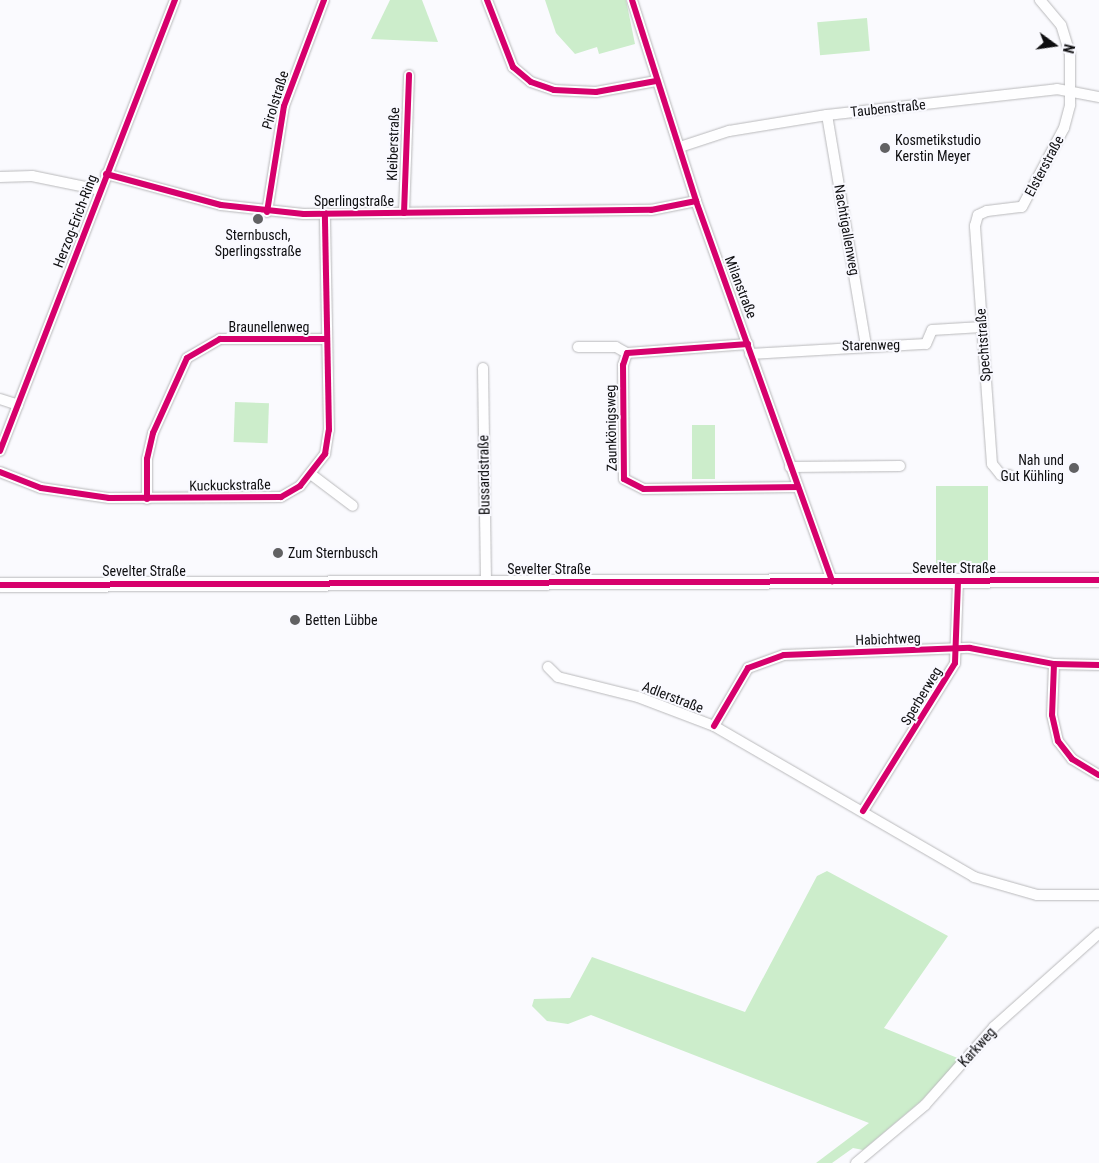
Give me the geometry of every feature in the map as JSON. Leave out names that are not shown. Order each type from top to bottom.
[{"type":"street","name":"Herzog-Erich-Ring","points":[[0,451],[175,0]]},
{"type":"street","name":"Pirolstraße","points":[[267,212],[284,106],[324,0]]},
{"type":"street","points":[[487,0],[513,67],[531,82],[554,90],[596,92],[656,81]]},
{"type":"street","name":"Milanstraße","points":[[632,0],[656,81],[680,147],[696,201],[832,581]]},
{"type":"street","points":[[1040,0],[1061,26],[1070,54],[1071,90]]},
{"type":"street","name":"Kleiberstraße","points":[[404,213],[409,75]]},
{"type":"street","name":"Taubenstraße","points":[[680,147],[729,131],[827,115],[1071,90],[1099,97]]},
{"type":"street","name":"Elsterstraße","points":[[987,211],[1022,207],[1064,128],[1071,90]]},
{"type":"street","name":"Nachtigallenweg","points":[[827,115],[866,345]]},
{"type":"street","name":"Sperlingstraße","points":[[106,174],[175,195],[267,212],[404,213],[651,210],[696,201]]},
{"type":"street","points":[[0,177],[32,176],[100,190]]},
{"type":"street","name":"Spechtstraße","points":[[987,211],[978,215],[975,226],[992,464],[1001,474],[1009,475]]},
{"type":"street","name":"Kuckuckstraße","points":[[0,472],[41,488],[147,499],[281,497],[312,476],[325,454],[329,430],[325,213]]},
{"type":"street","name":"Starenweg","points":[[749,349],[926,344],[932,330],[982,327]]},
{"type":"street","name":"Braunellenweg","points":[[147,499],[147,459],[153,433],[187,358],[220,339],[326,339]]},
{"type":"street","points":[[578,347],[616,347],[627,353],[749,349]]},
{"type":"street","name":"Zaunkönigsweg","points":[[627,353],[623,365],[624,479],[633,486],[798,487]]},
{"type":"street","name":"Bussardstraße","points":[[483,368],[486,582]]},
{"type":"street","points":[[0,399],[18,405]]},
{"type":"street","points":[[790,467],[900,466]]},
{"type":"street","points":[[312,476],[353,506]]},
{"type":"street","name":"Sperberweg","points":[[863,811],[946,683],[957,648],[958,580]]},
{"type":"street","name":"Sevelter Straße","points":[[0,585],[1099,580]]},
{"type":"street","name":"Habichtweg","points":[[714,726],[737,680],[764,659],[957,648],[1054,664],[1099,666]]},
{"type":"street","points":[[1054,664],[1052,715],[1058,741],[1072,759],[1099,775]]},
{"type":"street","name":"Adlerstraße","points":[[548,667],[558,677],[638,697],[714,726],[863,811],[952,866],[993,885],[1037,895],[1099,895]]},
{"type":"street","name":"Karkweg","points":[[856,1163],[925,1105],[994,1027],[1099,933]]},
{"type":"green space","points":[[390,0],[422,0],[438,42],[371,39]]},
{"type":"green space","points":[[545,0],[626,0],[635,44],[599,54],[597,47],[575,54],[556,33]]},
{"type":"green space","points":[[867,18],[870,51],[820,55],[817,22]]},
{"type":"green space","points":[[235,402],[269,403],[268,443],[234,442]]},
{"type":"green space","points":[[692,425],[715,425],[715,479],[692,479]]},
{"type":"green space","points":[[936,486],[988,486],[988,564],[936,564]]},
{"type":"green space","points":[[827,871],[948,936],[884,1028],[960,1059],[921,1101],[863,1150],[853,1148],[832,1163],[816,1163],[869,1123],[591,1015],[568,1024],[547,1021],[532,1006],[534,999],[570,998],[592,957],[745,1012],[817,876]]},
{"type":"cycle path","points":[[0,451],[175,0]]},
{"type":"cycle path","points":[[267,212],[284,106],[324,0]]},
{"type":"cycle path","points":[[487,0],[513,67],[531,82],[554,90],[596,92],[656,81]]},
{"type":"cycle path","points":[[632,0],[696,201],[832,581]]},
{"type":"cycle path","points":[[404,213],[409,75]]},
{"type":"cycle path","points":[[106,174],[221,205],[304,214],[651,210],[696,201]]},
{"type":"cycle path","points":[[0,472],[41,488],[109,498],[281,497],[300,486],[325,454],[329,430],[325,213]]},
{"type":"cycle path","points":[[147,499],[147,459],[153,433],[187,358],[220,339],[326,339]]},
{"type":"cycle path","points":[[748,344],[627,353],[623,365],[624,479],[644,489],[798,487]]},
{"type":"cycle path","points":[[0,585],[1099,580]]},
{"type":"cycle path","points":[[863,811],[955,663],[958,581]]},
{"type":"cycle path","points":[[714,726],[748,668],[784,655],[970,648],[1054,664],[1099,665]]},
{"type":"cycle path","points":[[1054,664],[1052,715],[1058,741],[1072,759],[1099,775]]},
{"type":"place","name":"Kosmetikstudio Kerstin Meyer","points":[[885,148]]},
{"type":"place","name":"Sternbusch, Sperlingsstraße","points":[[258,219]]},
{"type":"place","name":"Nah und Gut Kühling","points":[[1074,468]]},
{"type":"place","name":"Zum Sternbusch","points":[[278,553]]},
{"type":"place","name":"Betten Lübbe","points":[[295,620]]}]
